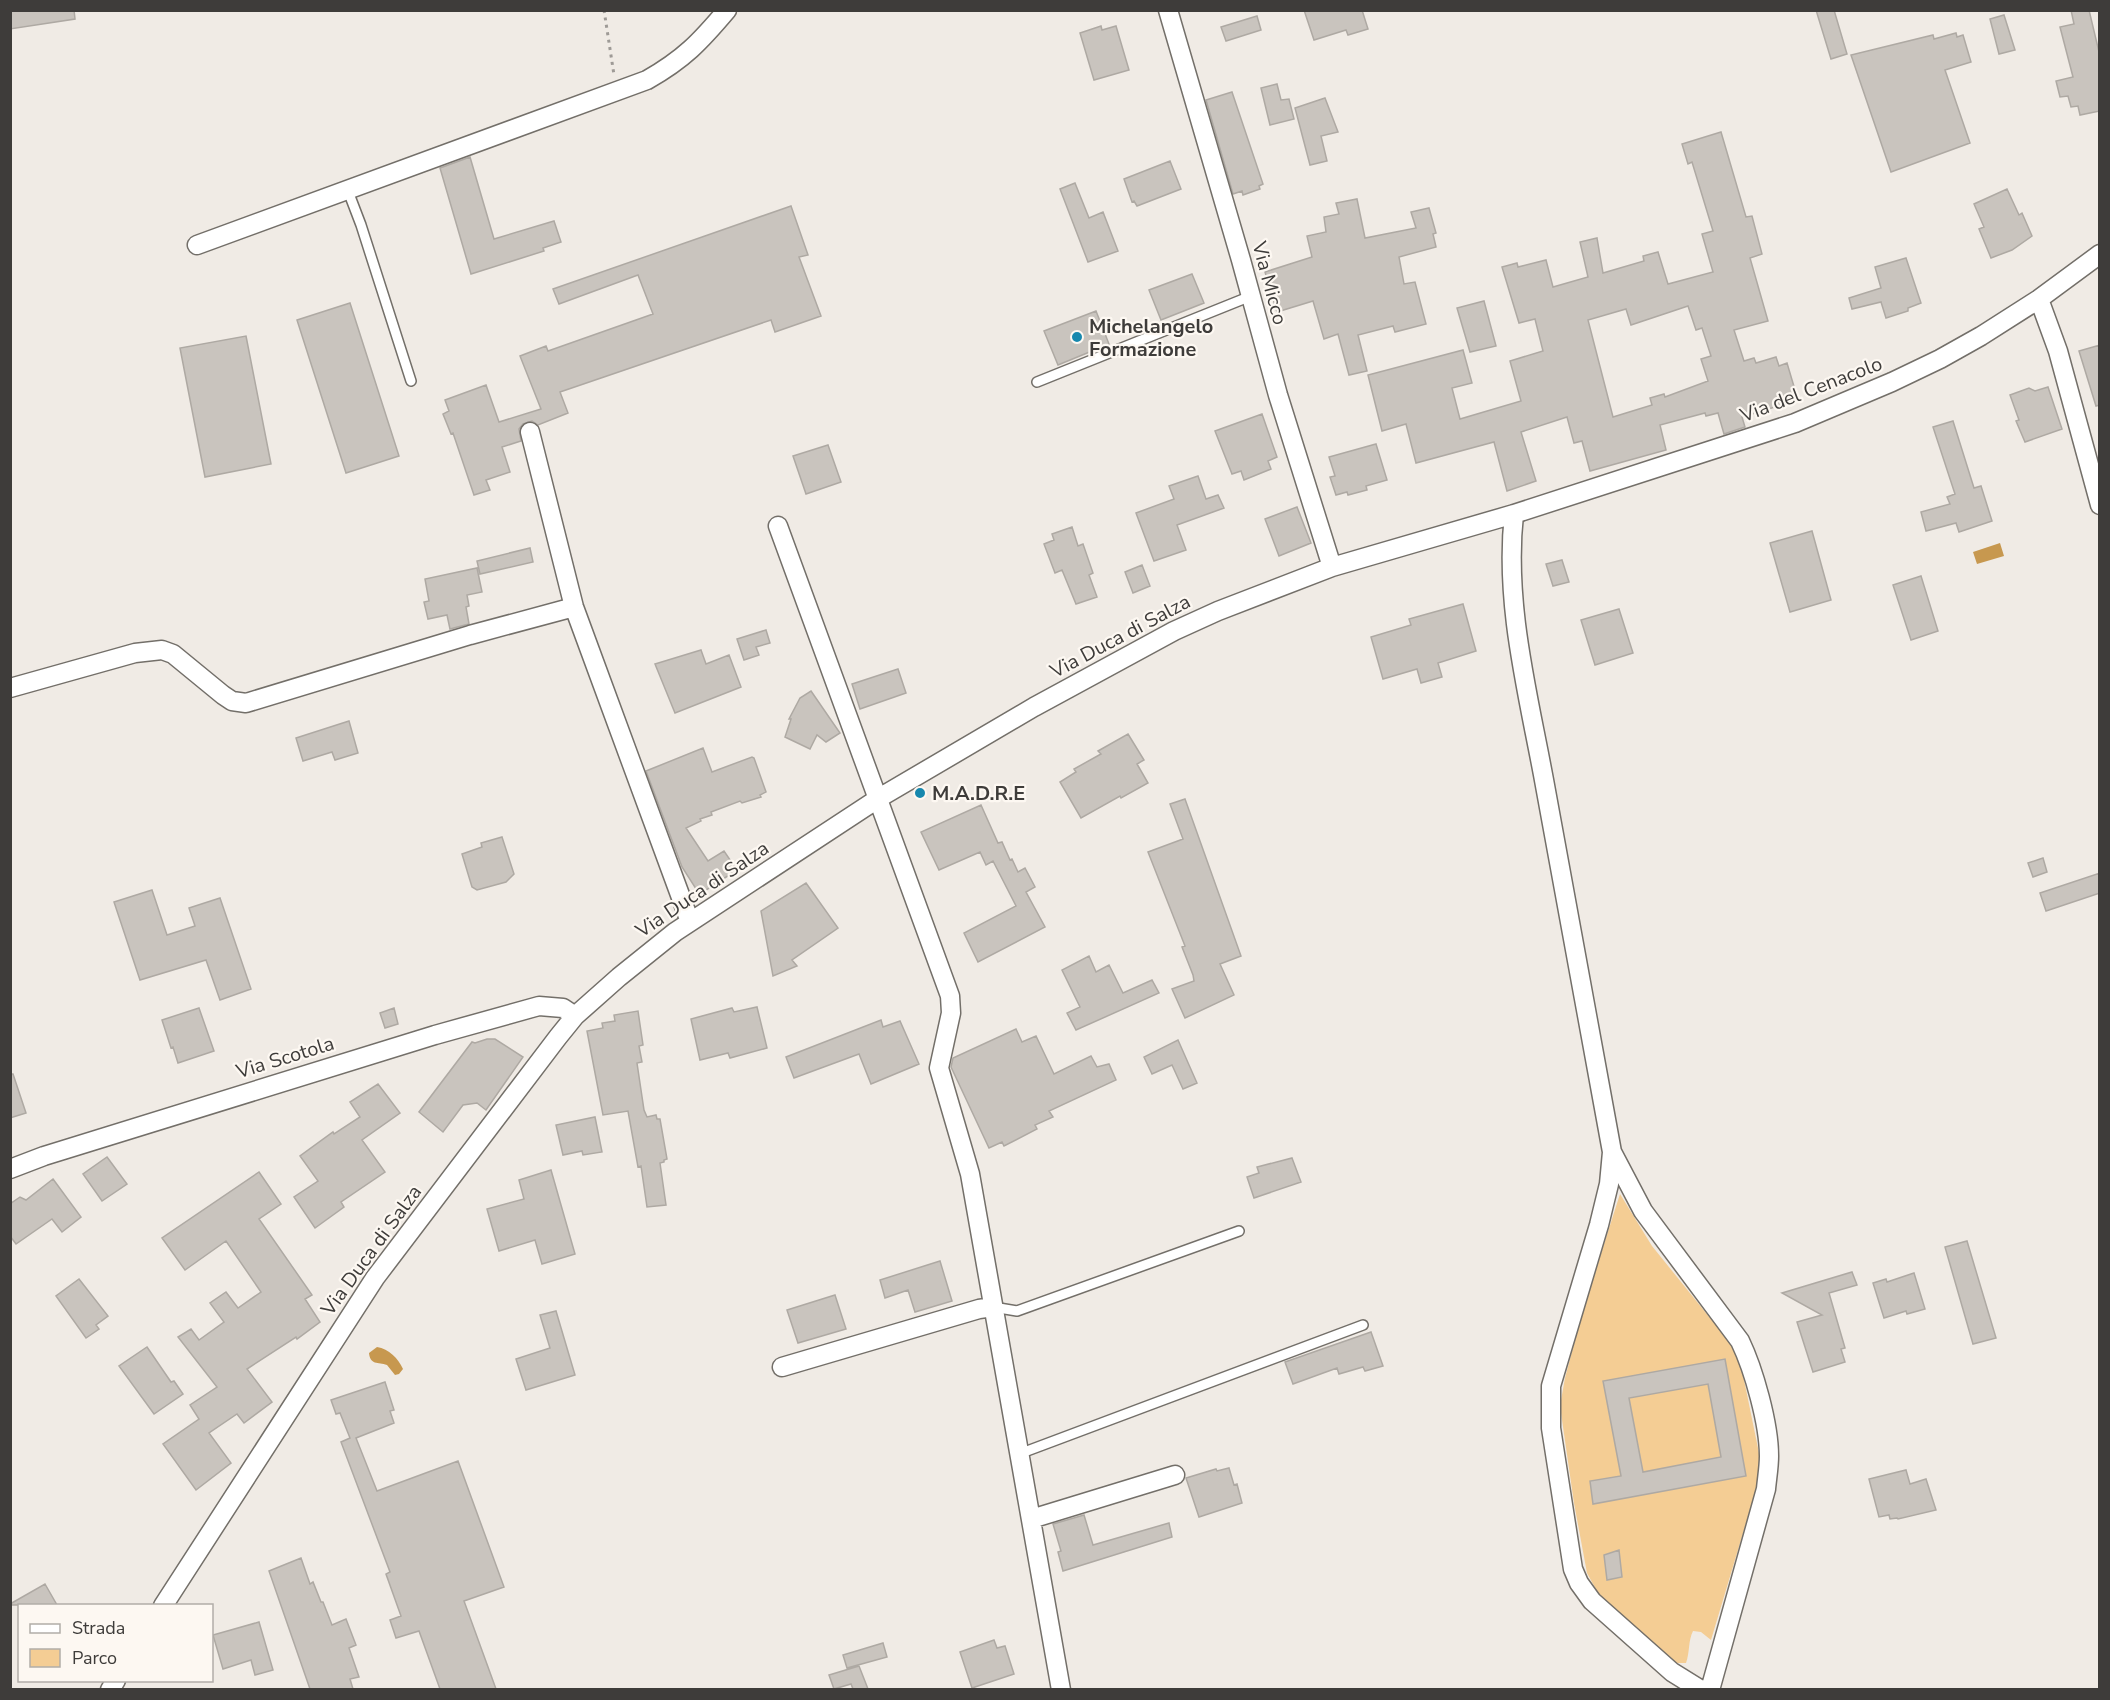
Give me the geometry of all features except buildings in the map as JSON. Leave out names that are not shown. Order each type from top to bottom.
[{"type":"street","points":[[197,245],[647,80],[674,64],[699,43],[728,10]]},
{"type":"street","name":"Via Micco","points":[[1168,10],[1278,395],[1332,567]]},
{"type":"street","name":"Via del Cenacolo","points":[[1514,514],[1795,423],[1940,359],[1988,332],[2100,254]]},
{"type":"street","points":[[2039,298],[2058,351],[2100,505]]},
{"type":"street","points":[[530,432],[574,607],[690,922]]},
{"type":"street","points":[[1514,514],[1511,539],[1513,596],[1526,682],[1612,1152],[1609,1184],[1599,1225],[1551,1386],[1551,1428],[1572,1569],[1592,1601],[1672,1672],[1701,1689]]},
{"type":"street","name":"Via Duca di Salza","points":[[164,1604],[375,1278],[575,1016],[644,956],[690,922],[879,798],[1034,707],[1174,631],[1218,611],[1332,567],[1514,514]]},
{"type":"street","points":[[778,526],[951,996],[951,1013],[939,1068],[970,1174],[1061,1689]]},
{"type":"street","points":[[10,688],[135,653],[162,650],[173,654],[232,701],[246,703],[470,635],[574,607]]},
{"type":"street","name":"Via Scotola","points":[[10,1170],[44,1156],[282,1081],[539,1006],[562,1008],[575,1016]]},
{"type":"street","points":[[1612,1152],[1643,1211],[1740,1341],[1747,1356],[1763,1416],[1769,1455],[1766,1489],[1710,1689]]},
{"type":"street","points":[[782,1367],[979,1309],[993,1307]]},
{"type":"street","points":[[1031,1519],[1175,1475]]},
{"type":"lane","points":[[348,191],[411,381]]},
{"type":"lane","points":[[1037,381],[1251,296]]},
{"type":"lane","points":[[993,1307],[1017,1311],[1239,1231]]},
{"type":"lane","points":[[1019,1454],[1364,1325]]},
{"type":"path","points":[[604,10],[617,92]]},
{"type":"green space","points":[[1620,1194],[1652,1246],[1731,1344],[1741,1365],[1760,1458],[1758,1483],[1711,1640],[1701,1632],[1693,1631],[1686,1663],[1674,1663],[1598,1593],[1587,1573],[1560,1406],[1583,1310]]},
{"type":"shaded area","points":[[2000,543],[2004,556],[1977,564],[1973,552]]},
{"type":"shaded area","points":[[377,1347],[389,1352],[399,1361],[403,1369],[399,1374],[395,1375],[387,1365],[371,1360],[369,1353]]},
{"type":"place","name":"Michelangelo Formazione","points":[[1077,337]]},
{"type":"place","name":"M.A.D.R.E","points":[[920,793]]}]
